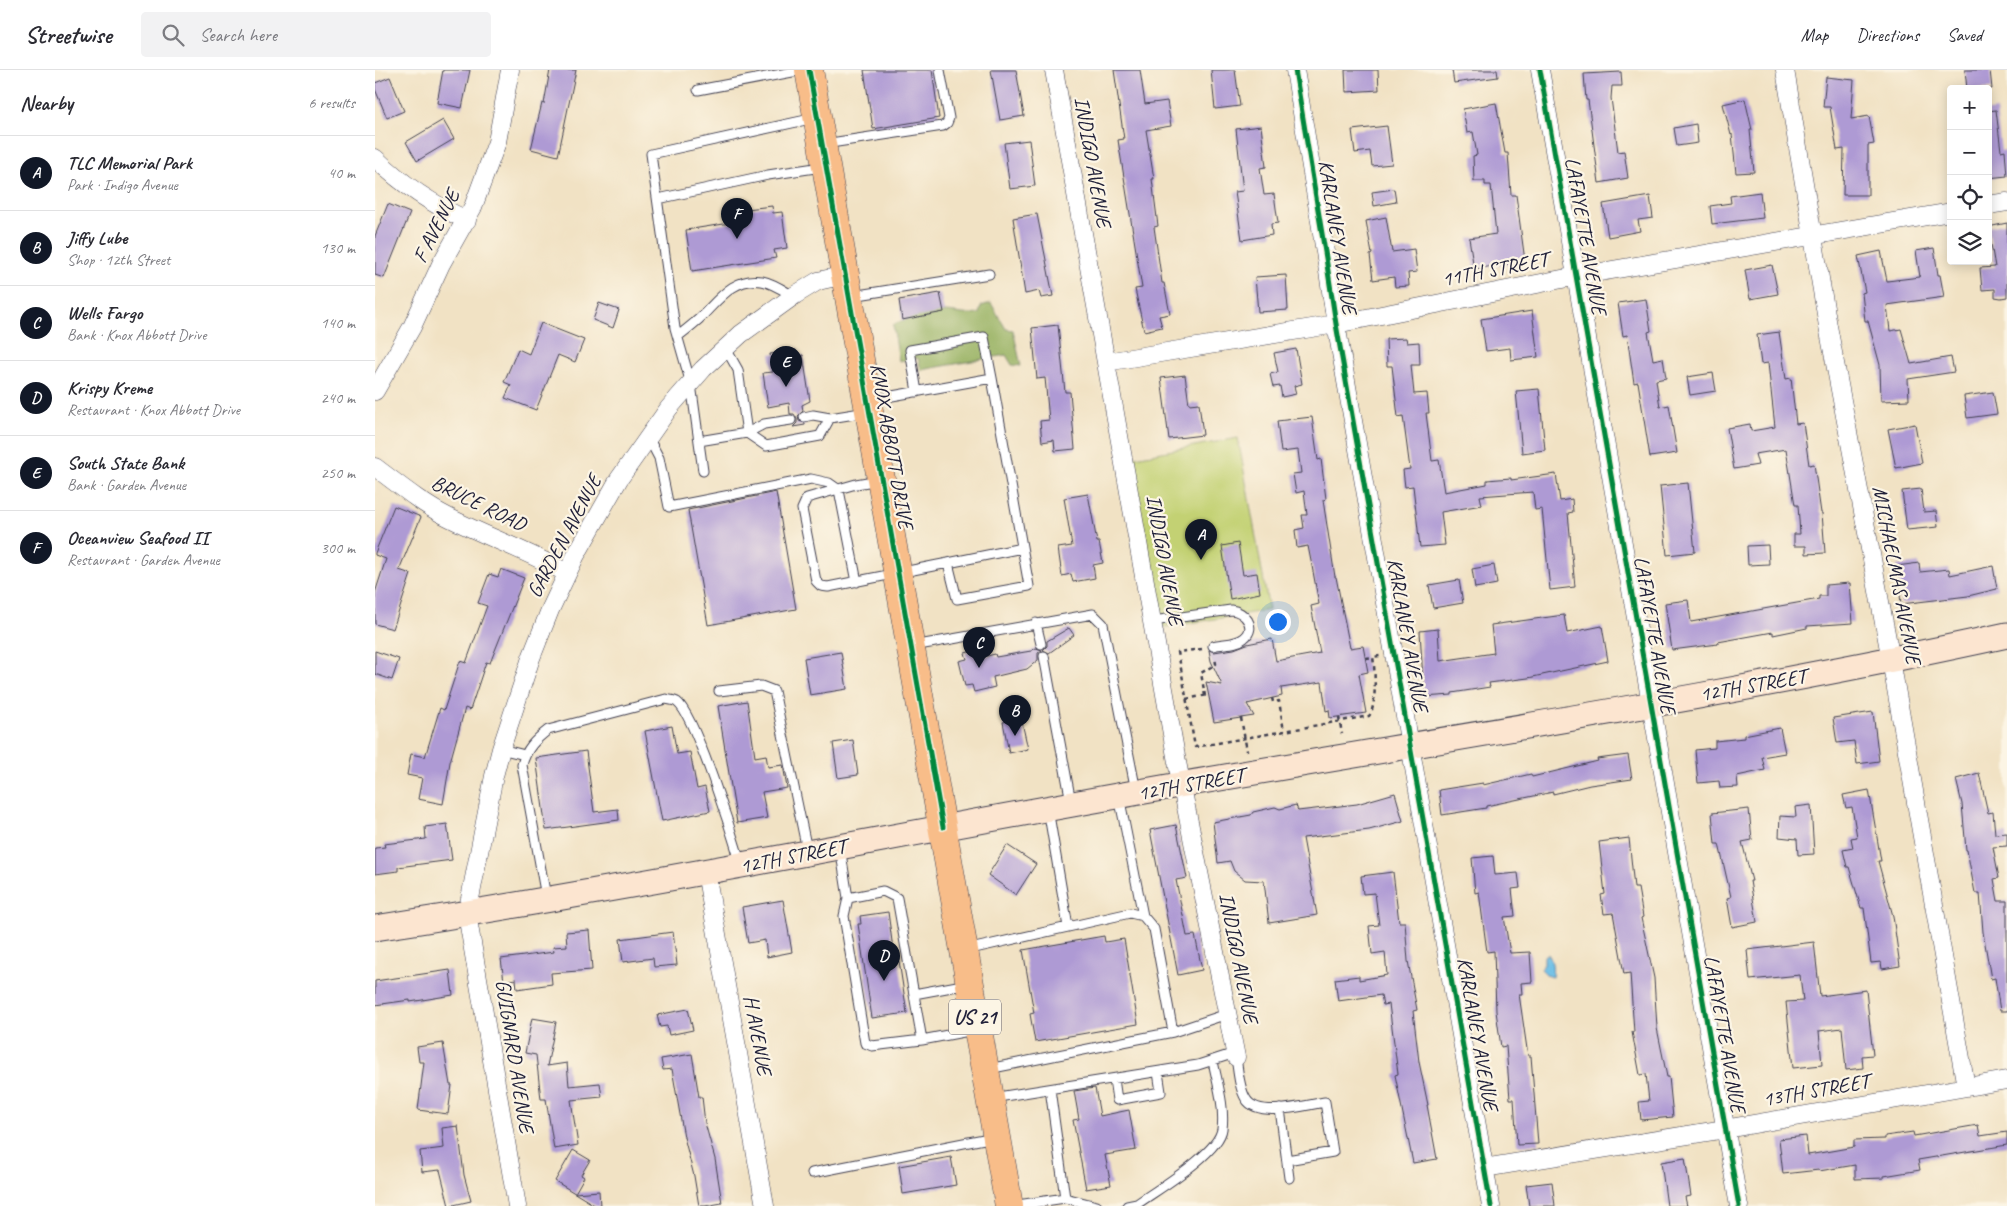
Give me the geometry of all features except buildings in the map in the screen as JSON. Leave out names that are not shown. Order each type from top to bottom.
[{"type":"main road","name":"KNOX ABBOTT DRIVE","points":[[809,70],[969,983],[1010,1206]]},
{"type":"main road","name":"12TH STREET","points":[[375,928],[467,914],[742,866],[1060,806],[1411,747],[1651,704],[1891,660],[2007,635]]},
{"type":"street","name":"F AVENUE","points":[[375,391],[412,327],[441,264],[467,220],[497,142],[510,70]]},
{"type":"street","name":"INDIGO AVENUE","points":[[1054,70],[1182,785],[1235,1055]]},
{"type":"street","name":"KARLANEY AVENUE","points":[[1295,70],[1335,324],[1395,654],[1491,1206]]},
{"type":"street","name":"LAFAYETTE AVENUE","points":[[1540,70],[1739,1206]]},
{"type":"street","name":"MICHAELMAS AVENUE","points":[[1785,70],[1813,236],[1891,660],[1966,1087]]},
{"type":"street","points":[[375,158],[399,179],[441,208],[467,220]]},
{"type":"street","points":[[1992,204],[2007,202]]},
{"type":"street","name":"11TH STREET","points":[[1106,362],[1335,324],[1577,276],[1947,213]]},
{"type":"street","name":"GARDEN AVENUE","points":[[467,914],[501,749],[531,658],[567,573],[619,479],[669,408],[725,347],[793,296],[817,281],[847,286]]},
{"type":"street","name":"BRUCE ROAD","points":[[375,467],[417,498],[446,516],[526,551],[567,573]]},
{"type":"street","name":"H AVENUE","points":[[706,872],[765,1206]]},
{"type":"street","name":"GUIGNARD AVENUE","points":[[467,914],[517,1206]]},
{"type":"street","name":"13TH STREET","points":[[1484,1168],[1725,1129],[2007,1080]]},
{"type":"lane","points":[[698,90],[803,70]]},
{"type":"lane","points":[[658,200],[768,175],[824,156],[943,126],[949,118],[940,70]]},
{"type":"lane","points":[[703,471],[691,384],[675,328],[651,154],[817,118]]},
{"type":"lane","points":[[847,286],[989,274]]},
{"type":"lane","points":[[678,336],[699,319],[729,288],[745,281],[762,281],[777,286],[793,296]]},
{"type":"lane","points":[[917,392],[910,350],[984,337],[1029,586],[957,599],[949,563]]},
{"type":"lane","points":[[725,347],[738,370],[747,433],[766,446],[820,436],[830,418]]},
{"type":"lane","points":[[804,417],[813,415],[830,418],[917,392],[991,378]]},
{"type":"lane","points":[[699,441],[747,433],[764,424],[791,420]]},
{"type":"lane","points":[[648,436],[659,458],[669,507],[811,479],[829,483],[839,490],[857,582]]},
{"type":"lane","points":[[881,480],[856,484],[807,498],[802,510],[816,581],[821,586],[828,587],[857,582],[1023,548]]},
{"type":"lane","points":[[1153,622],[1231,610],[1240,612],[1245,616],[1249,626],[1249,632],[1245,637],[1234,642],[1213,646]]},
{"type":"lane","points":[[911,647],[1093,614],[1103,624],[1128,794],[1143,916],[1153,929],[1173,1032]]},
{"type":"lane","points":[[1036,623],[1041,644]]},
{"type":"lane","points":[[1044,656],[1060,806],[1068,927]]},
{"type":"lane","points":[[719,692],[761,686],[774,691],[807,853]]},
{"type":"lane","points":[[546,900],[522,766],[533,742],[548,730],[666,699],[676,702],[684,710],[699,742],[742,866]]},
{"type":"lane","points":[[501,749],[525,756]]},
{"type":"lane","points":[[840,847],[848,898],[843,916],[865,1043],[872,1046],[922,1040],[978,1029]]},
{"type":"lane","points":[[848,898],[883,891],[897,898],[922,1040]]},
{"type":"lane","points":[[964,950],[1130,913],[1143,916]]},
{"type":"lane","points":[[914,994],[969,983]]},
{"type":"lane","points":[[985,1070],[1173,1032],[1227,1014]]},
{"type":"lane","points":[[990,1099],[1198,1065],[1235,1055],[1242,1090],[1247,1102],[1263,1109],[1280,1109],[1325,1102],[1333,1152],[1287,1160]]},
{"type":"lane","points":[[1127,1206],[1137,1204],[1204,1156],[1217,1141],[1222,1131],[1223,1117],[1213,1060]]},
{"type":"lane","points":[[1114,1079],[1117,1100],[1161,1092],[1158,1072]]},
{"type":"lane","points":[[1050,1089],[1065,1198]]},
{"type":"lane","points":[[1280,1109],[1289,1178]]},
{"type":"lane","points":[[812,1172],[997,1136]]},
{"type":"lane","points":[[1010,1206],[1065,1198],[1097,1206]]},
{"type":"path","points":[[1186,699],[1207,695],[1201,673],[1216,664],[1213,646],[1178,652],[1186,699],[1195,747],[1366,717],[1372,713],[1376,680],[1373,658]]},
{"type":"path","points":[[1366,658],[1395,654]]},
{"type":"path","points":[[1272,698],[1273,702],[1279,700],[1285,731]]},
{"type":"path","points":[[1339,717],[1342,734]]},
{"type":"path","points":[[1241,718],[1247,751]]},
{"type":"green space","points":[[991,303],[1006,329],[1013,330],[1021,366],[1012,365],[1006,355],[921,370],[918,358],[899,361],[893,325],[930,313],[979,314],[981,306]]},
{"type":"green space","points":[[1238,438],[1269,610],[1154,629],[1124,459]]},
{"type":"water","points":[[1548,954],[1551,959],[1552,977],[1548,976],[1541,969],[1544,964],[1544,956]]},
{"type":"cycle path","points":[[809,70],[943,827]]},
{"type":"cycle path","points":[[1295,70],[1336,324],[1491,1206]]},
{"type":"cycle path","points":[[1540,70],[1739,1206]]},
{"type":"place","name":"Oceanview Seafood II","points":[[737,239]]},
{"type":"place","name":"South State Bank","points":[[786,387]]},
{"type":"place","name":"TLC Memorial Park","points":[[1201,560]]},
{"type":"place","name":"Wells Fargo","points":[[979,668]]},
{"type":"place","name":"Jiffy Lube","points":[[1015,736]]},
{"type":"place","name":"Krispy Kreme","points":[[884,981]]}]
